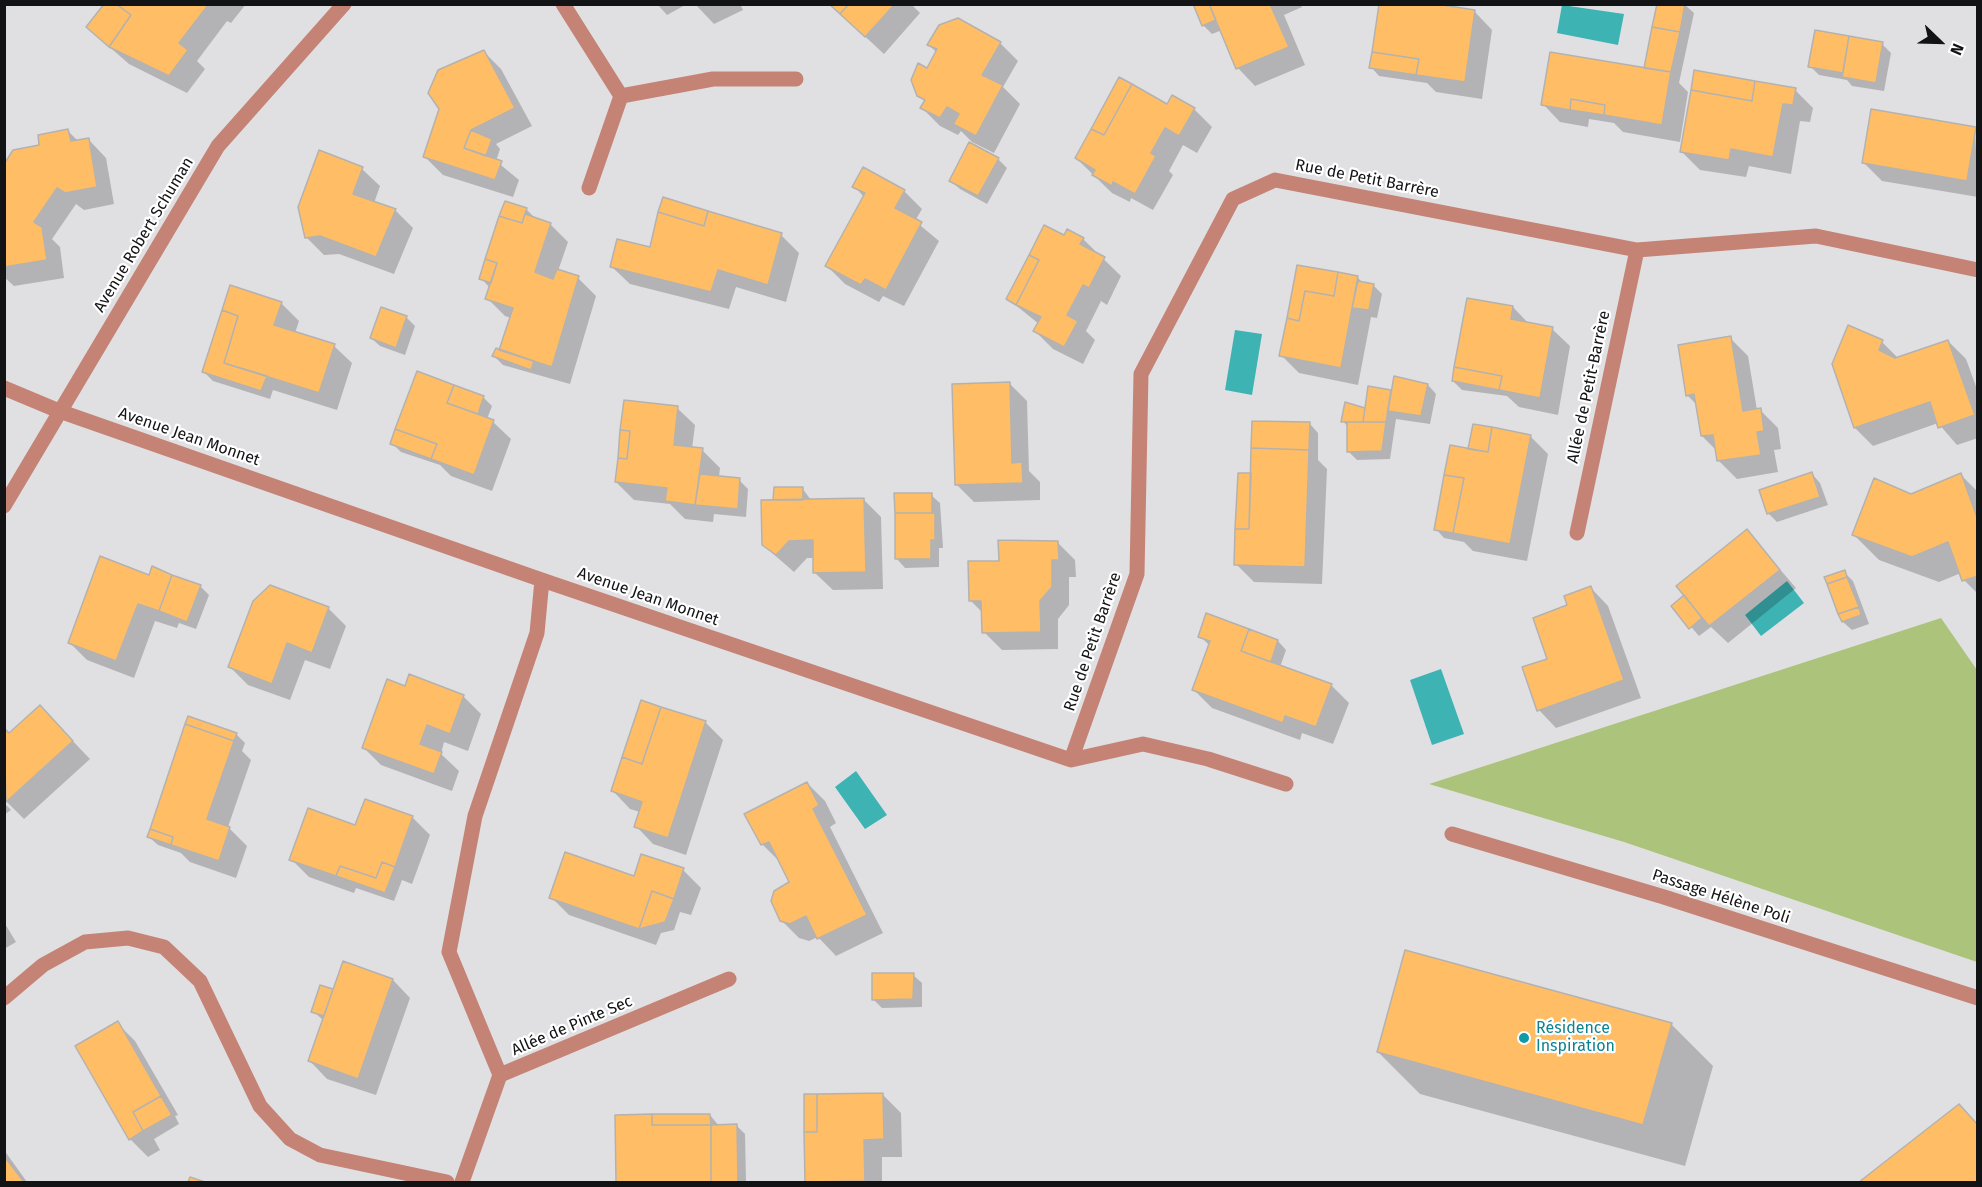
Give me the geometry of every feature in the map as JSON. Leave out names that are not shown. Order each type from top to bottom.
[{"type":"street","name":"Avenue Robert Schuman","points":[[4,506],[218,146],[344,4]]},
{"type":"street","points":[[563,4],[621,96]]},
{"type":"street","points":[[621,96],[713,79],[796,79]]},
{"type":"street","points":[[589,188],[621,96]]},
{"type":"street","name":"Rue de Petit Barrère","points":[[1071,760],[1137,574],[1141,374],[1233,199],[1275,180],[1637,250],[1816,236],[1977,270]]},
{"type":"street","name":"Allée de Petit-Barrère","points":[[1577,532],[1637,250]]},
{"type":"street","name":"Avenue Jean Monnet","points":[[4,388],[59,411],[542,580],[1071,760]]},
{"type":"street","points":[[500,1076],[449,952],[475,816],[537,633],[542,580]]},
{"type":"street","points":[[1071,760],[1143,744],[1208,759],[1286,784]]},
{"type":"street","name":"Passage Hélène Poli","points":[[1452,834],[1664,897],[1977,998]]},
{"type":"street","points":[[4,998],[43,965],[85,942],[128,938],[164,946],[200,981],[260,1106],[290,1139],[320,1155],[447,1182]]},
{"type":"street","name":"Allée de Pinte Sec","points":[[462,1182],[500,1076],[729,979]]},
{"type":"green space","points":[[1941,618],[1977,670],[1977,962],[1624,842],[1429,784]]},
{"type":"water","points":[[1562,5],[1624,14],[1618,45],[1557,33]]},
{"type":"water","points":[[1235,330],[1262,334],[1252,395],[1225,390]]},
{"type":"water","points":[[1787,581],[1804,603],[1761,636],[1745,615]]},
{"type":"water","points":[[1441,669],[1464,734],[1432,745],[1410,680]]},
{"type":"water","points":[[856,771],[887,815],[865,829],[835,787]]},
{"type":"building","points":[[104,4],[116,4],[131,15],[109,47],[86,27]]},
{"type":"building","points":[[116,4],[209,4],[179,43],[188,50],[169,76],[109,47],[131,15]]},
{"type":"building","points":[[829,4],[849,4],[840,14]]},
{"type":"building","points":[[849,4],[895,4],[865,37],[840,14]]},
{"type":"building","points":[[1193,4],[1209,4],[1216,20],[1202,26]]},
{"type":"building","points":[[1209,4],[1270,4],[1289,47],[1236,69]]},
{"type":"building","points":[[1379,4],[1436,4],[1475,10],[1465,82],[1416,75],[1419,59],[1372,52]]},
{"type":"building","points":[[1657,4],[1685,4],[1680,32],[1652,27]]},
{"type":"building","points":[[958,18],[1001,42],[982,75],[1003,85],[976,136],[953,124],[959,114],[947,107],[940,118],[920,108],[925,100],[917,96],[911,80],[918,63],[927,68],[937,49],[927,45],[939,25]]},
{"type":"building","points":[[1652,27],[1680,32],[1671,72],[1644,68]]},
{"type":"building","points":[[1815,30],[1849,36],[1843,73],[1808,67]]},
{"type":"building","points":[[1849,36],[1883,42],[1876,83],[1842,77]]},
{"type":"building","points":[[484,50],[515,108],[471,130],[464,148],[502,161],[495,180],[423,157],[439,109],[428,93],[438,70]]},
{"type":"building","points":[[1372,52],[1419,59],[1416,75],[1369,68]]},
{"type":"building","points":[[1550,52],[1671,72],[1662,125],[1604,115],[1605,105],[1571,99],[1570,110],[1541,105]]},
{"type":"building","points":[[1694,70],[1755,81],[1752,101],[1691,90]]},
{"type":"building","points":[[1119,77],[1132,84],[1104,135],[1091,129]]},
{"type":"building","points":[[1755,81],[1796,88],[1793,105],[1783,104],[1773,157],[1731,149],[1729,160],[1680,152],[1691,90],[1752,101]]},
{"type":"building","points":[[1132,84],[1167,104],[1172,95],[1195,108],[1179,136],[1165,128],[1151,153],[1156,156],[1135,194],[1113,182],[1112,186],[1092,175],[1095,170],[1075,158],[1091,129],[1104,135]]},
{"type":"building","points":[[1571,99],[1605,105],[1604,115],[1570,110]]},
{"type":"building","points":[[1871,109],[1976,127],[1967,181],[1862,163]]},
{"type":"building","points":[[68,129],[71,141],[89,138],[97,187],[65,193],[57,188],[34,222],[42,227],[47,260],[4,267],[4,164],[13,150],[39,145],[38,135]]},
{"type":"building","points":[[471,130],[492,139],[486,156],[464,148]]},
{"type":"building","points":[[969,142],[999,158],[978,196],[949,181]]},
{"type":"building","points":[[319,150],[363,167],[353,194],[396,209],[376,257],[320,236],[305,238],[298,207]]},
{"type":"building","points":[[863,167],[905,190],[895,208],[922,222],[886,290],[865,279],[861,285],[825,266],[865,193],[852,187]]},
{"type":"building","points":[[663,197],[708,211],[704,226],[658,212]]},
{"type":"building","points":[[505,201],[527,208],[522,223],[499,216]]},
{"type":"building","points":[[708,211],[782,233],[768,285],[718,270],[711,292],[610,267],[617,239],[650,247],[658,212],[704,226]]},
{"type":"building","points":[[525,214],[551,223],[535,272],[553,279],[557,269],[579,276],[552,367],[499,350],[513,308],[485,299],[497,263],[485,259],[499,216],[522,223]]},
{"type":"building","points":[[1044,225],[1064,235],[1067,229],[1084,238],[1080,244],[1105,257],[1089,288],[1083,285],[1067,315],[1078,321],[1064,347],[1033,331],[1041,317],[1016,305],[1039,260],[1029,255]]},
{"type":"building","points":[[1029,255],[1039,260],[1016,305],[1006,299]]},
{"type":"building","points":[[485,259],[497,263],[491,283],[479,279]]},
{"type":"building","points":[[1297,265],[1338,272],[1334,296],[1305,291],[1299,321],[1287,318]]},
{"type":"building","points":[[1338,272],[1358,276],[1341,368],[1279,356],[1287,318],[1299,321],[1305,291],[1334,296]]},
{"type":"building","points":[[1358,281],[1374,284],[1369,310],[1352,308]]},
{"type":"building","points":[[230,285],[282,302],[274,325],[335,344],[319,393],[224,363],[238,316],[222,310]]},
{"type":"building","points":[[1467,298],[1513,306],[1511,319],[1553,327],[1540,398],[1499,390],[1502,376],[1454,367]]},
{"type":"building","points":[[381,307],[407,316],[396,348],[370,338]]},
{"type":"building","points":[[222,310],[238,316],[224,363],[267,376],[261,391],[202,372]]},
{"type":"building","points":[[1848,325],[1883,340],[1879,350],[1895,358],[1948,340],[1975,415],[1938,428],[1930,402],[1854,428],[1832,364]]},
{"type":"building","points":[[1731,336],[1743,411],[1761,408],[1764,431],[1757,432],[1761,455],[1717,461],[1713,435],[1701,436],[1694,394],[1686,396],[1678,345]]},
{"type":"building","points":[[496,348],[534,361],[531,370],[492,356]]},
{"type":"building","points":[[1454,367],[1502,376],[1499,390],[1452,381]]},
{"type":"building","points":[[417,371],[454,385],[447,403],[494,420],[474,475],[431,459],[437,444],[395,429]]},
{"type":"building","points":[[1394,376],[1428,384],[1421,416],[1388,411]]},
{"type":"building","points":[[1010,382],[1012,463],[1022,462],[1023,483],[955,485],[952,384]]},
{"type":"building","points":[[454,385],[484,396],[478,414],[447,403]]},
{"type":"building","points":[[1368,386],[1391,390],[1386,422],[1363,422]]},
{"type":"building","points":[[624,400],[678,406],[674,445],[703,448],[695,505],[665,501],[667,488],[615,482],[618,458],[627,459],[630,431],[620,430]]},
{"type":"building","points":[[1345,402],[1365,408],[1363,422],[1341,422]]},
{"type":"building","points":[[1252,421],[1310,422],[1309,450],[1251,448]]},
{"type":"building","points":[[1347,422],[1386,422],[1382,451],[1347,452]]},
{"type":"building","points":[[1473,424],[1492,427],[1488,452],[1468,449]]},
{"type":"building","points":[[1492,427],[1531,435],[1510,544],[1453,533],[1464,478],[1444,475],[1450,445],[1488,452]]},
{"type":"building","points":[[395,429],[437,444],[431,459],[390,444]]},
{"type":"building","points":[[620,430],[630,431],[627,459],[618,458]]},
{"type":"building","points":[[1251,448],[1309,450],[1305,567],[1234,565],[1235,529],[1249,529]]},
{"type":"building","points":[[1812,472],[1820,497],[1767,514],[1759,490]]},
{"type":"building","points":[[1238,473],[1251,473],[1249,529],[1235,529]]},
{"type":"building","points":[[1961,473],[1978,520],[1978,576],[1962,581],[1948,542],[1912,557],[1852,535],[1874,478],[1911,494]]},
{"type":"building","points":[[700,474],[740,478],[738,509],[695,505]]},
{"type":"building","points":[[1444,475],[1464,478],[1453,533],[1434,530]]},
{"type":"building","points":[[774,487],[803,487],[803,500],[773,500]]},
{"type":"building","points":[[894,493],[932,493],[932,513],[895,513]]},
{"type":"building","points":[[864,498],[866,572],[813,573],[813,540],[789,541],[776,555],[762,545],[761,500]]},
{"type":"building","points":[[895,513],[935,513],[935,540],[931,540],[931,559],[895,559]]},
{"type":"building","points":[[1747,529],[1780,570],[1709,626],[1676,586]]},
{"type":"building","points":[[998,540],[1058,541],[1059,560],[1052,560],[1052,587],[1040,601],[1041,632],[982,633],[981,601],[969,601],[968,561],[999,561]]},
{"type":"building","points":[[100,556],[149,575],[152,566],[172,575],[159,611],[138,604],[116,661],[68,643]]},
{"type":"building","points":[[1845,570],[1847,577],[1827,584],[1824,577]]},
{"type":"building","points":[[172,575],[201,585],[187,622],[159,611]]},
{"type":"building","points":[[1847,577],[1859,607],[1838,614],[1827,584]]},
{"type":"building","points":[[270,585],[329,607],[312,653],[287,643],[272,684],[228,667],[253,601]]},
{"type":"building","points":[[1591,586],[1624,680],[1537,711],[1522,667],[1547,659],[1533,618],[1567,605],[1564,596]]},
{"type":"building","points":[[1684,595],[1702,618],[1689,629],[1671,606]]},
{"type":"building","points":[[1859,607],[1861,615],[1842,622],[1838,614]]},
{"type":"building","points":[[1206,613],[1249,629],[1241,651],[1332,684],[1316,727],[1285,716],[1283,723],[1192,690],[1210,641],[1198,637]]},
{"type":"building","points":[[1249,629],[1278,640],[1271,662],[1241,651]]},
{"type":"building","points":[[409,674],[464,695],[450,734],[427,725],[420,744],[442,752],[434,774],[362,748],[387,679],[405,686]]},
{"type":"building","points":[[641,700],[661,707],[642,764],[622,757]]},
{"type":"building","points":[[40,705],[73,741],[6,802],[4,728],[9,733]]},
{"type":"building","points":[[661,707],[706,721],[668,838],[634,827],[642,802],[611,791],[622,757],[642,764]]},
{"type":"building","points":[[188,716],[237,733],[234,741],[185,724]]},
{"type":"building","points":[[185,724],[234,741],[207,819],[230,827],[219,861],[171,845],[173,837],[150,829]]},
{"type":"building","points":[[807,782],[819,805],[813,809],[867,915],[817,939],[806,916],[790,924],[780,921],[771,901],[774,891],[789,882],[769,842],[761,845],[744,814]]},
{"type":"building","points":[[365,799],[413,816],[395,867],[382,862],[376,878],[340,866],[336,876],[289,860],[308,808],[355,825]]},
{"type":"building","points":[[150,829],[173,837],[171,845],[147,837]]},
{"type":"building","points":[[565,852],[634,876],[641,854],[684,868],[674,899],[652,891],[639,929],[549,898]]},
{"type":"building","points":[[382,862],[395,867],[385,893],[336,876],[340,866],[376,878]]},
{"type":"building","points":[[652,891],[674,899],[665,922],[639,929]]},
{"type":"building","name":"Résidence Inspiration","points":[[1405,950],[1672,1023],[1643,1125],[1377,1052]]},
{"type":"building","points":[[343,961],[393,979],[358,1079],[308,1061]]},
{"type":"building","points":[[872,973],[914,973],[913,999],[872,1000]]},
{"type":"building","points":[[320,985],[333,989],[324,1016],[311,1012]]},
{"type":"building","points":[[118,1021],[161,1096],[133,1112],[143,1131],[129,1140],[75,1046]]},
{"type":"building","points":[[883,1093],[884,1139],[864,1140],[865,1181],[805,1182],[804,1132],[817,1132],[817,1094]]},
{"type":"building","points":[[804,1094],[817,1094],[817,1132],[804,1132]]},
{"type":"building","points":[[161,1096],[172,1115],[143,1131],[133,1112]]},
{"type":"building","points":[[1959,1104],[1978,1125],[1978,1182],[1859,1182]]},
{"type":"building","points":[[652,1114],[652,1125],[711,1125],[711,1182],[616,1182],[615,1115]]},
{"type":"building","points":[[652,1114],[710,1114],[711,1125],[652,1125]]},
{"type":"building","points":[[737,1124],[738,1182],[711,1182],[711,1125]]},
{"type":"building","points":[[4,1156],[24,1182],[4,1182]]},
{"type":"building","points":[[190,1177],[205,1182],[188,1182]]},
{"type":"building","points":[[865,1181],[865,1182],[805,1182]]},
{"type":"place","name":"Résidence Inspiration","points":[[1524,1038]]}]
